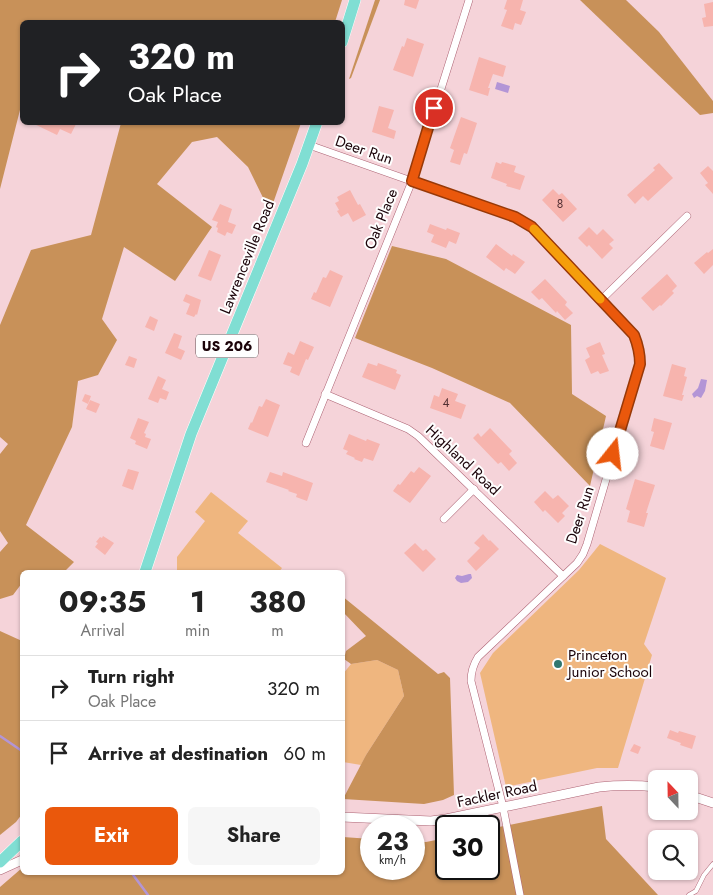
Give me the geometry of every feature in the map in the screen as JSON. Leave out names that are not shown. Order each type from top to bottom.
[{"type":"highway","points":[[345,32],[355,0]]},
{"type":"highway","name":"Lawrenceville Road","points":[[146,570],[191,434],[316,125]]},
{"type":"highway","points":[[0,862],[20,843]]},
{"type":"street","name":"Oak Place","points":[[306,443],[412,181],[469,0]]},
{"type":"street","name":"Deer Run","points":[[309,145],[522,220],[532,227],[634,335],[638,344],[640,364],[583,554],[577,563],[478,657],[473,664],[471,681],[502,807],[520,895]]},
{"type":"street","points":[[601,300],[687,216]]},
{"type":"street","name":"Highland Road","points":[[325,394],[408,429],[418,436],[563,576]]},
{"type":"street","points":[[444,519],[474,489]]},
{"type":"street","name":"Fackler Road","points":[[345,817],[430,821],[600,787],[648,786]]},
{"type":"street","points":[[698,798],[713,803]]},
{"type":"street","points":[[0,870],[20,861]]},
{"type":"lane","points":[[689,895],[698,893],[704,875],[713,864]]},
{"type":"shaded area","points":[[0,0],[342,0],[336,20],[20,20],[20,110],[0,189]]},
{"type":"shaded area","points":[[375,0],[380,0],[349,79]]},
{"type":"shaded area","points":[[580,0],[626,0],[659,32],[713,101],[713,113],[700,115]]},
{"type":"shaded area","points":[[497,82],[510,86],[508,93],[495,89]]},
{"type":"shaded area","points":[[120,125],[300,125],[270,212],[248,167],[217,137],[192,142],[157,184],[212,227],[175,281],[124,247],[102,319],[117,340],[98,375],[78,381],[72,427],[26,525],[74,562],[66,570],[20,570],[20,586],[13,595],[0,599],[0,552],[8,543],[0,531],[0,454],[8,444],[0,437],[0,325],[31,250],[91,235]]},
{"type":"shaded area","points":[[392,246],[446,259],[571,325],[572,394],[606,416],[590,486],[510,403],[432,368],[355,338]]},
{"type":"shaded area","points":[[701,379],[707,380],[705,391],[701,398],[697,396],[694,398],[692,394],[698,388]]},
{"type":"shaded area","points":[[211,492],[248,521],[238,533],[282,568],[280,570],[177,570],[177,557],[205,521],[195,512]]},
{"type":"shaded area","points":[[600,544],[666,578],[644,644],[652,655],[618,768],[597,768],[506,787],[480,673],[493,653],[579,570]]},
{"type":"shaded area","points":[[471,574],[472,578],[468,582],[461,583],[455,578],[457,575]]},
{"type":"shaded area","points":[[345,598],[438,674],[444,672],[450,678],[454,795],[443,800],[424,804],[345,799],[345,795],[366,755],[404,696],[398,670],[377,660],[351,664],[345,660],[346,651],[366,636],[345,614]]},
{"type":"shaded area","points":[[0,631],[20,640],[20,817],[0,835]]},
{"type":"shaded area","points":[[377,660],[398,670],[404,696],[361,765],[345,762],[345,672],[351,664]]},
{"type":"shaded area","points":[[602,806],[606,839],[658,895],[0,895],[0,887],[20,870],[20,875],[345,875],[345,837],[360,838],[360,880],[425,880],[426,842],[435,840],[435,880],[500,880],[500,827]]},
{"type":"building","points":[[405,0],[419,0],[416,9],[404,5]]},
{"type":"building","points":[[507,0],[523,0],[520,10],[526,12],[521,25],[515,23],[513,30],[501,26],[507,10],[504,9]]},
{"type":"building","points":[[713,2],[713,26],[704,27],[702,18],[706,17],[704,4]]},
{"type":"building","points":[[407,38],[424,44],[413,77],[393,70]]},
{"type":"building","points":[[479,57],[506,66],[503,77],[493,74],[488,88],[490,88],[488,96],[469,90]]},
{"type":"building","points":[[379,106],[394,110],[388,128],[396,131],[394,139],[372,132]]},
{"type":"building","points":[[461,117],[477,123],[467,154],[464,153],[460,165],[450,162],[454,150],[450,148]]},
{"type":"building","points":[[36,125],[76,125],[71,134],[60,129],[57,135]]},
{"type":"building","points":[[496,162],[516,166],[514,172],[525,176],[520,190],[506,186],[507,184],[491,178]]},
{"type":"building","points":[[659,163],[673,178],[648,201],[643,196],[635,204],[627,195],[655,170],[653,168]]},
{"type":"building","points":[[708,166],[713,171],[713,194],[705,185],[708,183],[700,173]]},
{"type":"building","points":[[553,189],[559,195],[562,193],[577,209],[563,222],[542,200]]},
{"type":"building","points":[[350,190],[366,215],[353,222],[348,213],[341,217],[335,203],[339,201],[337,197]]},
{"type":"building","points":[[220,204],[232,209],[228,222],[236,225],[232,234],[227,232],[225,236],[217,232],[218,222],[212,220]]},
{"type":"building","points":[[430,224],[460,233],[456,244],[449,241],[446,248],[431,242],[434,235],[427,232]]},
{"type":"building","points":[[589,227],[597,235],[603,229],[614,240],[609,244],[613,248],[602,259],[589,245],[587,247],[578,238]]},
{"type":"building","points":[[496,244],[512,256],[513,254],[525,262],[515,274],[506,268],[504,271],[486,257]]},
{"type":"building","points":[[713,249],[713,265],[704,274],[694,263]]},
{"type":"building","points":[[209,250],[221,255],[211,281],[198,276]]},
{"type":"building","points":[[330,270],[343,276],[330,307],[311,299],[314,292],[316,293],[323,277],[326,278]]},
{"type":"building","points":[[667,274],[677,286],[672,291],[674,293],[653,311],[641,298]]},
{"type":"building","points":[[545,279],[567,302],[565,305],[573,313],[565,320],[542,298],[539,300],[531,292]]},
{"type":"building","points":[[186,294],[201,300],[197,315],[194,317],[186,314],[190,304],[183,301]]},
{"type":"building","points":[[150,316],[158,320],[154,331],[145,327]]},
{"type":"building","points":[[174,333],[182,336],[178,348],[185,351],[181,360],[165,353]]},
{"type":"building","points":[[300,341],[314,347],[308,360],[306,359],[299,376],[290,372],[292,367],[283,364],[288,352],[294,355]]},
{"type":"building","points":[[600,342],[605,354],[602,355],[609,371],[600,374],[598,371],[591,374],[585,360],[590,357],[586,348]]},
{"type":"building","points":[[129,356],[137,359],[134,368],[125,365]]},
{"type":"building","points":[[368,363],[377,366],[378,363],[397,370],[396,373],[401,375],[395,390],[362,377]]},
{"type":"building","points":[[672,364],[686,368],[684,376],[687,377],[682,401],[663,396]]},
{"type":"building","points":[[158,376],[166,380],[162,389],[169,392],[166,400],[160,398],[158,403],[148,399]]},
{"type":"building","points":[[442,388],[458,394],[455,401],[466,405],[461,419],[430,408],[434,395],[439,397]]},
{"type":"building","points":[[85,394],[91,396],[88,404],[82,401]]},
{"type":"building","points":[[266,399],[280,405],[268,437],[248,429],[259,406],[262,407]]},
{"type":"building","points":[[90,400],[100,404],[96,413],[86,409]]},
{"type":"building","points":[[138,418],[149,422],[144,433],[146,434],[145,437],[151,439],[147,449],[135,444],[136,441],[130,438]]},
{"type":"building","points":[[654,418],[672,423],[664,450],[650,446],[654,432],[651,431]]},
{"type":"building","points":[[490,428],[512,451],[509,454],[517,463],[509,471],[501,462],[498,464],[473,438],[478,433],[481,437]]},
{"type":"building","points":[[349,434],[380,444],[373,461],[364,458],[362,462],[346,454],[348,451],[343,449]]},
{"type":"building","points":[[419,467],[431,476],[410,503],[393,491],[411,471],[414,473]]},
{"type":"building","points":[[128,469],[139,472],[133,490],[122,486]]},
{"type":"building","points":[[270,472],[282,476],[283,472],[313,483],[307,501],[296,497],[297,494],[289,490],[266,482]]},
{"type":"building","points":[[635,479],[655,485],[646,513],[648,513],[644,527],[627,522],[630,511],[626,509]]},
{"type":"building","points":[[545,491],[553,499],[558,495],[569,506],[562,513],[565,516],[558,523],[545,510],[543,512],[534,502]]},
{"type":"building","points":[[483,534],[499,549],[476,571],[467,561],[480,548],[474,543]]},
{"type":"building","points":[[103,536],[114,543],[105,555],[95,547],[98,543],[96,542]]},
{"type":"building","points":[[415,543],[423,551],[426,549],[436,559],[423,572],[404,553]]},
{"type":"building","points":[[670,730],[696,736],[692,749],[667,738]]},
{"type":"building","points":[[634,744],[641,747],[638,754],[630,751]]},
{"type":"waterway","points":[[0,736],[20,750]]},
{"type":"waterway","points":[[133,875],[148,895]]},
{"type":"slow traffic","points":[[534,229],[600,299]]},
{"type":"place","name":"Princeton Junior School","points":[[558,664]]},
{"type":"route","points":[[434,108],[412,181],[522,220],[532,227],[634,335],[638,344],[640,364],[613,454]]}]
